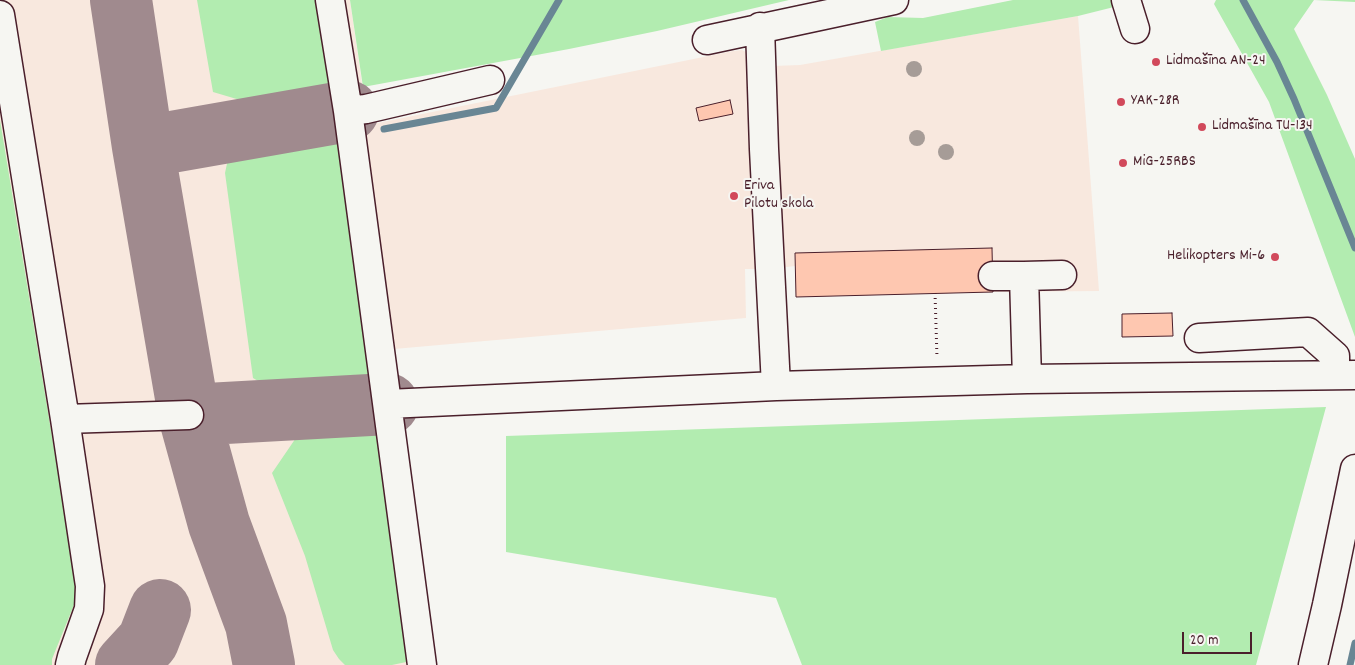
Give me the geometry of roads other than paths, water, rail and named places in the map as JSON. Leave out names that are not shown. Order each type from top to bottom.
[{"type":"lane","points":[[330,0],[348,112],[422,665]]},
{"type":"lane","points":[[706,40],[894,0]]},
{"type":"lane","points":[[1126,0],[1135,28]]},
{"type":"lane","points":[[0,15],[90,586],[89,609],[70,665]]},
{"type":"lane","points":[[760,27],[776,386]]},
{"type":"lane","points":[[348,112],[490,80]]},
{"type":"lane","points":[[993,276],[1062,275]]},
{"type":"lane","points":[[1024,276],[1026,379]]},
{"type":"lane","points":[[388,404],[776,386],[1026,379],[1345,375],[1335,356],[1308,332],[1200,338]]},
{"type":"lane","points":[[65,419],[189,415]]},
{"type":"lane","points":[[1313,665],[1355,469]]},
{"type":"waterway","points":[[384,129],[496,108],[559,0]]},
{"type":"waterway","points":[[1243,0],[1277,62],[1294,99],[1355,248]]},
{"type":"waterway","points":[[1350,665],[1355,643]]},
{"type":"place","name":"Lidmašīna AN-24","points":[[1156,62]]},
{"type":"place","name":"YAK-28R","points":[[1121,102]]},
{"type":"place","name":"Lidmašīna TU-134","points":[[1202,127]]},
{"type":"place","name":"MiG-25RBS","points":[[1123,163]]},
{"type":"place","name":"Eriva Pilotu skola","points":[[734,196]]},
{"type":"place","name":"Helikopters Mi-6","points":[[1275,257]]}]
